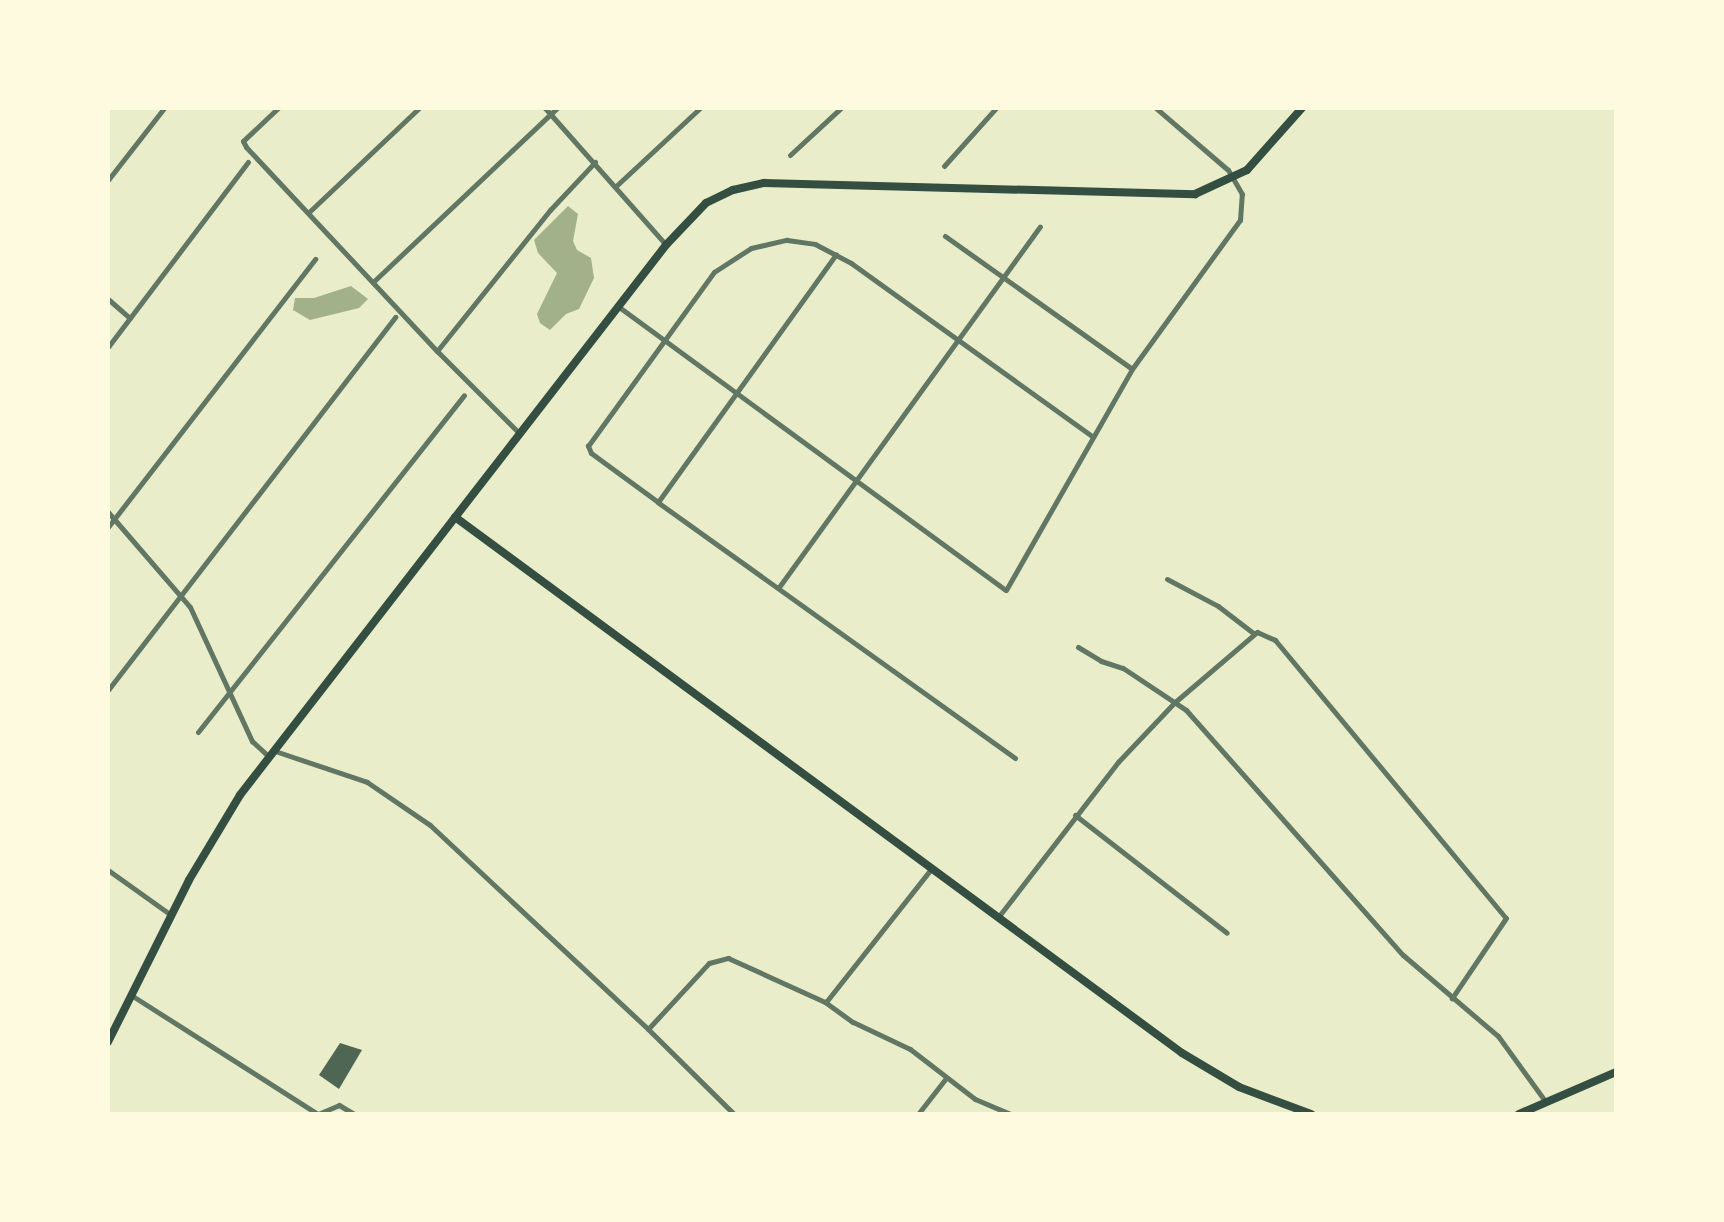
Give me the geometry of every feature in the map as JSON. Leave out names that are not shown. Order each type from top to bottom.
[{"type":"main road","points":[[108,1042],[216,831],[271,754],[666,244],[706,203],[733,190],[764,183],[1180,196],[1212,190],[1234,178],[1268,150],[1302,108]]},
{"type":"main road","points":[[455,517],[1202,1066],[1239,1087],[1311,1114]]},
{"type":"main road","points":[[1519,1114],[1616,1072]]},
{"type":"street","points":[[108,180],[164,108]]},
{"type":"street","points":[[278,108],[243,141],[520,434]]},
{"type":"street","points":[[309,212],[419,108]]},
{"type":"street","points":[[373,282],[548,110],[557,108]]},
{"type":"street","points":[[616,186],[700,108]]},
{"type":"street","points":[[790,156],[841,108]]},
{"type":"street","points":[[944,166],[996,108]]},
{"type":"street","points":[[618,307],[1006,590],[1132,370],[1240,220],[1242,194],[1234,178],[1156,108]]},
{"type":"street","points":[[1164,115],[1169,108]]},
{"type":"street","points":[[548,110],[666,244]]},
{"type":"street","points":[[108,346],[248,162]]},
{"type":"street","points":[[438,351],[550,210],[595,162]]},
{"type":"street","points":[[778,587],[1040,227]]},
{"type":"street","points":[[945,236],[1132,370]]},
{"type":"street","points":[[1015,758],[591,454],[588,446],[714,272],[751,248],[786,240],[814,244],[836,254],[1092,436]]},
{"type":"street","points":[[658,502],[836,254]]},
{"type":"street","points":[[108,527],[315,259]]},
{"type":"street","points":[[108,298],[130,318]]},
{"type":"street","points":[[108,690],[394,317]]},
{"type":"street","points":[[198,732],[464,395]]},
{"type":"street","points":[[108,512],[180,596],[206,636],[252,741],[271,754],[367,782],[430,825],[734,1114]]},
{"type":"street","points":[[1167,578],[1218,606],[1253,633],[1275,640],[1506,918],[1452,998]]},
{"type":"street","points":[[999,916],[1074,814],[1118,762],[1175,702],[1253,633]]},
{"type":"street","points":[[1078,647],[1123,668],[1175,702],[1403,955],[1498,1036],[1545,1101]]},
{"type":"street","points":[[1074,814],[1227,933]]},
{"type":"street","points":[[825,1002],[933,867]]},
{"type":"street","points":[[108,870],[171,915]]},
{"type":"street","points":[[648,1029],[699,972],[718,959],[742,962],[910,1049],[975,1099],[1010,1114]]},
{"type":"street","points":[[131,995],[318,1114],[339,1104],[354,1114]]},
{"type":"street","points":[[918,1114],[946,1078]]},
{"type":"street","points":[[383,1114],[399,1114]]},
{"type":"shaded area","points":[[568,206],[578,214],[573,241],[577,250],[591,258],[594,278],[579,309],[566,314],[550,330],[540,323],[537,314],[557,273],[538,253],[534,240]]},
{"type":"shaded area","points":[[351,286],[368,299],[359,308],[310,320],[293,310],[295,298],[314,298]]},
{"type":"building","points":[[340,1043],[362,1050],[339,1089],[319,1075]]}]
